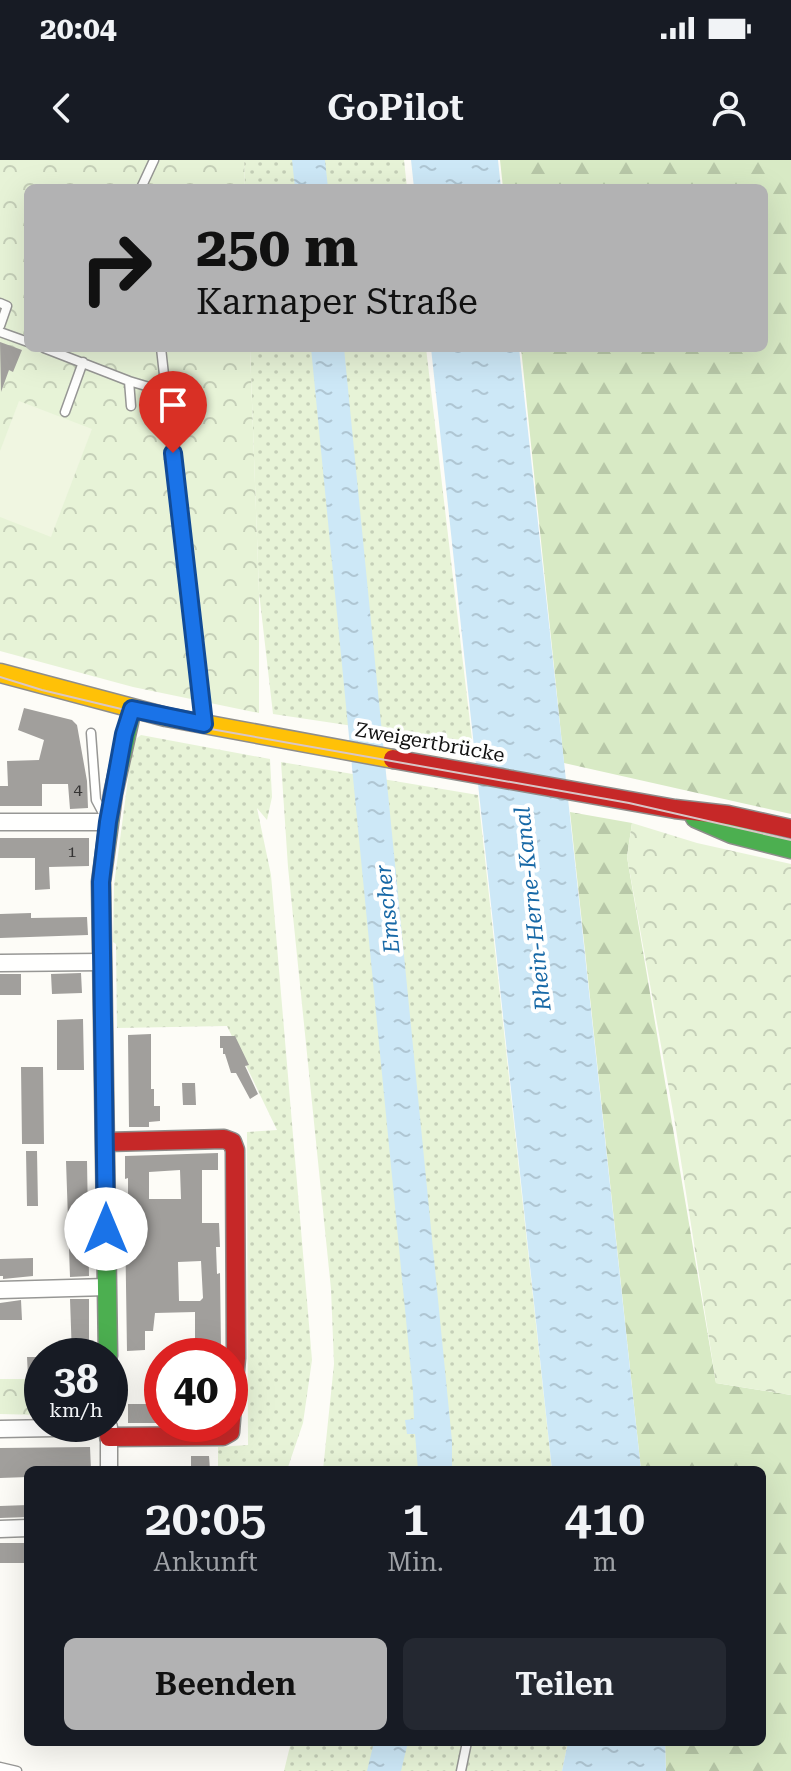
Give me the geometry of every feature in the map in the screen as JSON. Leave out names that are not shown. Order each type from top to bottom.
[{"type":"street","name":"Zweigertbrücke","points":[[0,673],[132,709],[204,724],[675,809]]},
{"type":"street","points":[[108,1338],[101,882],[108,822],[124,734],[132,709]]},
{"type":"street","points":[[675,809],[728,815],[791,829]]},
{"type":"street","points":[[675,809],[732,834],[791,849]]},
{"type":"street","points":[[0,822],[108,822]]},
{"type":"street","points":[[0,963],[102,962]]},
{"type":"street","points":[[106,1142],[224,1139],[232,1142],[235,1150],[236,1358],[230,1432],[223,1436],[128,1430]]},
{"type":"street","points":[[0,1290],[107,1287]]},
{"type":"street","points":[[0,1429],[24,1429]]},
{"type":"street","points":[[109,1442],[109,1466]]},
{"type":"street","points":[[0,1529],[24,1528]]},
{"type":"lane","points":[[143,184],[154,160]]},
{"type":"lane","points":[[0,303],[7,306],[0,329],[24,340]]},
{"type":"lane","points":[[55,352],[166,392]]},
{"type":"lane","points":[[161,352],[204,724]]},
{"type":"lane","points":[[65,412],[83,362]]},
{"type":"lane","points":[[129,381],[131,406]]},
{"type":"lane","points":[[91,733],[96,800],[108,822]]},
{"type":"lane","points":[[461,1771],[466,1746]]},
{"type":"lane","points":[[0,1767],[17,1771]]},
{"type":"green space","points":[[0,160],[244,160],[245,184],[24,184],[24,352],[250,352],[259,592],[259,713],[133,687],[0,651]]},
{"type":"green space","points":[[244,160],[404,160],[407,184],[245,184]]},
{"type":"green space","points":[[500,160],[791,160],[791,814],[564,763],[521,352],[768,352],[768,184],[503,184]]},
{"type":"green space","points":[[250,352],[426,352],[473,748],[273,714],[259,592]]},
{"type":"green space","points":[[19,401],[92,429],[51,537],[0,517],[0,451]]},
{"type":"green space","points":[[141,735],[270,759],[272,797],[267,820],[257,808],[271,875],[312,1360],[303,1423],[288,1466],[218,1466],[218,1447],[248,1445],[247,1132],[277,1130],[227,1026],[117,1028],[114,885],[133,741]]},
{"type":"green space","points":[[281,762],[478,795],[552,1466],[323,1466],[334,1364],[331,1289],[288,867]]},
{"type":"green space","points":[[570,812],[632,823],[627,857],[716,1383],[791,1395],[791,1771],[666,1771],[665,1746],[766,1746],[766,1466],[641,1466]]},
{"type":"green space","points":[[632,823],[697,843],[791,864],[791,1395],[716,1383],[675,1123],[627,857]]},
{"type":"green space","points":[[0,1379],[24,1379],[24,1415],[0,1414]]},
{"type":"green space","points":[[290,1746],[567,1746],[562,1771],[284,1771]]},
{"type":"water","points":[[292,160],[325,160],[328,184],[295,184]]},
{"type":"water","points":[[411,160],[498,160],[501,184],[414,184]]},
{"type":"water","name":"Emscher","points":[[311,352],[344,352],[452,1441],[452,1466],[418,1466],[415,1434],[407,1434],[405,1420],[414,1419]]},
{"type":"water","name":"Rhein-Herne-Kanal","points":[[431,352],[519,352],[641,1466],[552,1466]]},
{"type":"water","points":[[373,1746],[407,1746],[401,1771],[367,1771]]},
{"type":"water","points":[[567,1746],[665,1746],[666,1771],[562,1771]]},
{"type":"building","points":[[0,342],[22,350],[13,372],[9,370],[1,392]]},
{"type":"building","points":[[24,708],[72,720],[77,725],[87,781],[88,808],[70,809],[68,784],[42,784],[42,806],[0,806],[0,786],[8,786],[7,761],[39,760],[44,740],[18,730]]},
{"type":"building","points":[[0,838],[89,838],[89,866],[49,867],[50,889],[35,890],[35,858],[0,858]]},
{"type":"building","points":[[31,913],[31,918],[87,917],[88,935],[0,938],[0,914]]},
{"type":"building","points":[[81,973],[82,993],[52,994],[51,974]]},
{"type":"building","points":[[0,974],[21,974],[21,995],[0,995]]},
{"type":"building","points":[[83,1019],[84,1070],[57,1070],[57,1020]]},
{"type":"building","points":[[151,1034],[151,1089],[154,1089],[154,1106],[160,1106],[160,1121],[149,1122],[149,1127],[129,1127],[128,1035]]},
{"type":"building","points":[[220,1036],[235,1036],[249,1065],[245,1066],[258,1094],[250,1099],[236,1073],[231,1073],[223,1048],[220,1048]]},
{"type":"building","points":[[21,1067],[43,1067],[44,1144],[22,1144]]},
{"type":"building","points":[[182,1083],[195,1083],[196,1105],[183,1105]]},
{"type":"building","points":[[26,1151],[37,1151],[38,1206],[27,1206]]},
{"type":"building","points":[[218,1153],[218,1170],[202,1170],[202,1223],[219,1223],[220,1247],[216,1247],[217,1274],[220,1273],[221,1338],[195,1338],[195,1312],[155,1313],[153,1331],[145,1331],[144,1350],[128,1351],[125,1219],[128,1219],[128,1178],[125,1179],[125,1156]],"holes":[[[180,1170],[181,1199],[149,1199],[149,1172]],[[201,1261],[203,1298],[200,1301],[179,1301],[178,1262]]]},
{"type":"building","points":[[66,1161],[87,1161],[89,1276],[70,1277]]},
{"type":"building","points":[[33,1258],[33,1276],[3,1279],[0,1276],[0,1259]]},
{"type":"building","points":[[70,1299],[89,1299],[89,1338],[71,1338]]},
{"type":"building","points":[[21,1300],[22,1320],[0,1320],[0,1303]]},
{"type":"building","points":[[128,1404],[144,1404],[144,1423],[128,1423]]},
{"type":"building","points":[[90,1447],[91,1466],[24,1466],[24,1477],[0,1478],[0,1448]]},
{"type":"building","points":[[191,1456],[209,1456],[210,1466],[191,1466]]},
{"type":"building","points":[[24,1505],[24,1517],[0,1518],[0,1506]]},
{"type":"building","points":[[0,1543],[24,1543],[24,1563],[0,1563]]},
{"type":"tram line","points":[[0,677],[188,725],[629,803],[791,840]]},
{"type":"traffic: fast","points":[[108,1338],[101,882],[113,794],[132,709]]},
{"type":"traffic: fast","points":[[695,818],[732,834],[791,849]]},
{"type":"traffic: slow","points":[[0,673],[166,717],[393,759]]},
{"type":"traffic: jam","points":[[393,759],[675,809],[728,815],[791,829]]},
{"type":"traffic: jam","points":[[106,1142],[224,1139],[232,1142],[235,1150],[236,1358],[230,1432],[223,1436],[128,1437]]},
{"type":"route","points":[[106,1229],[101,882],[124,734],[132,709],[204,724],[173,453]]}]
